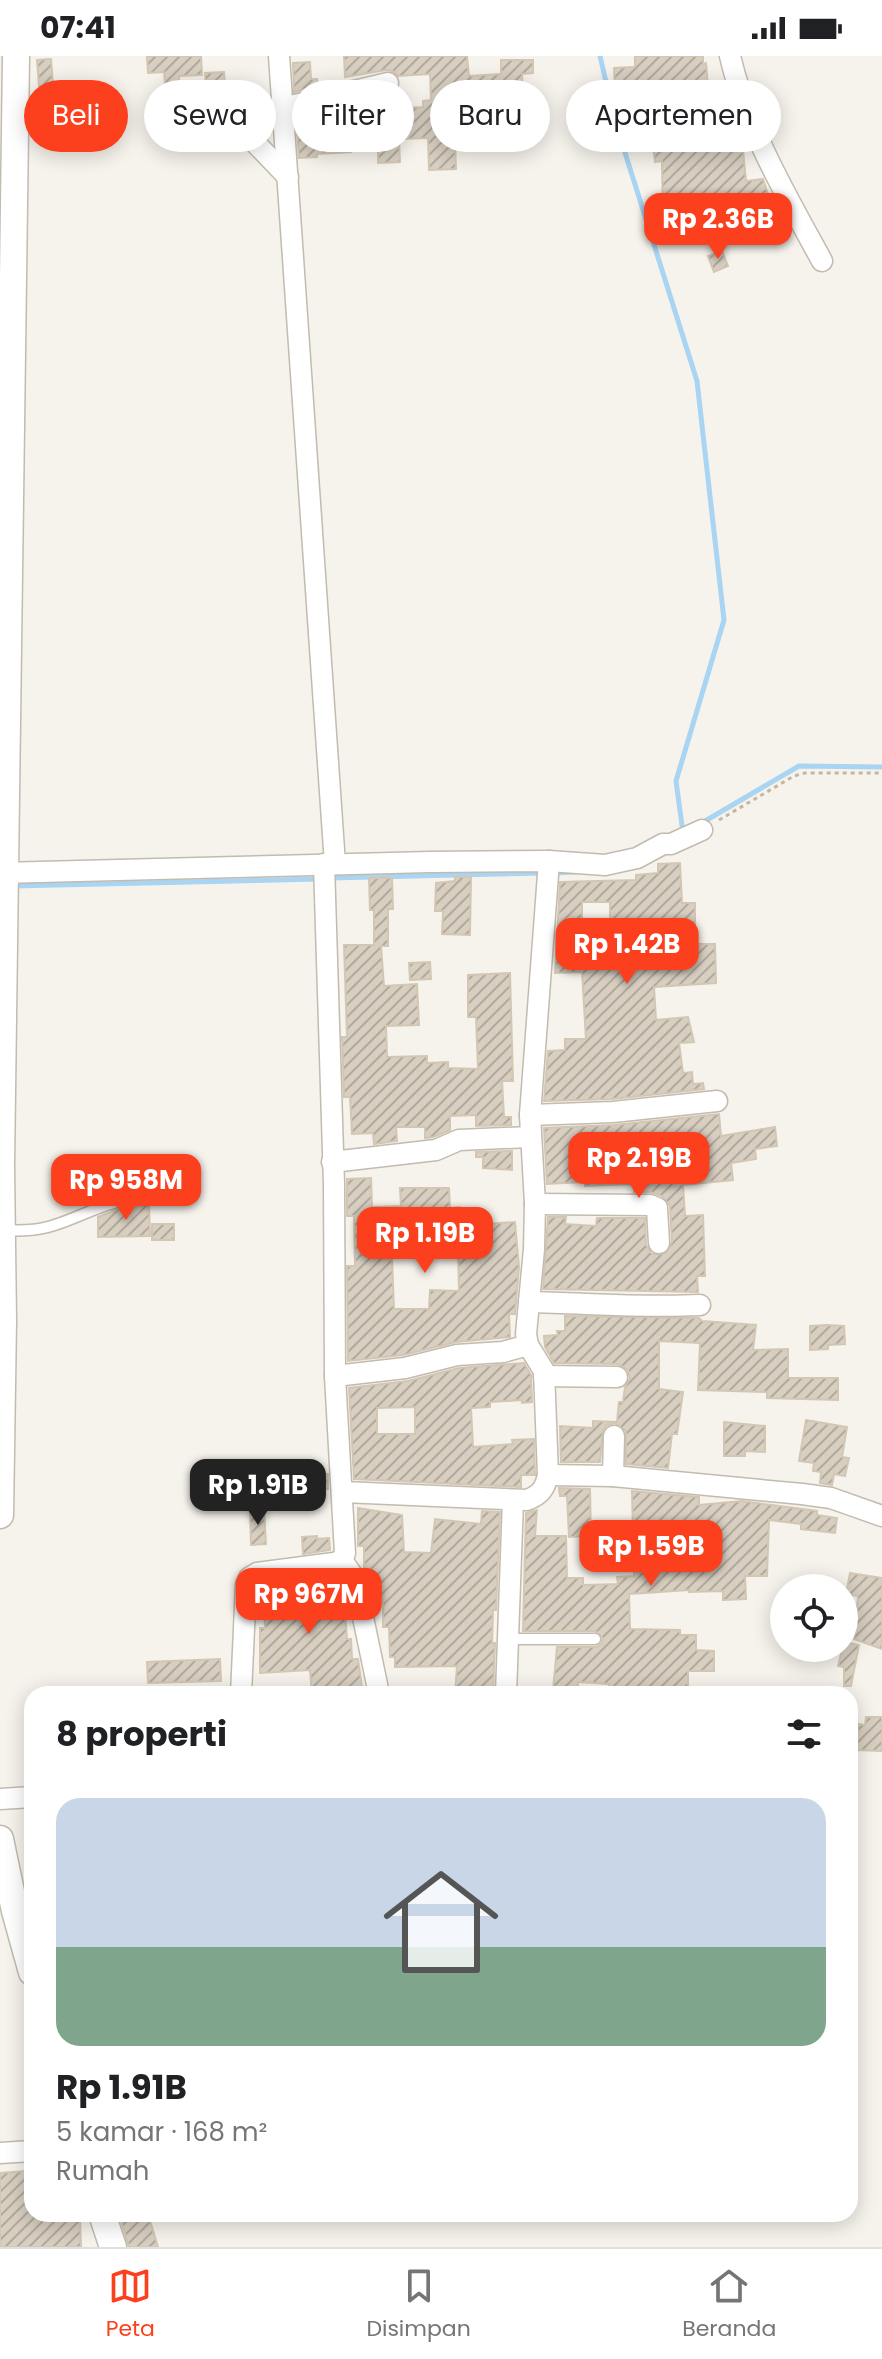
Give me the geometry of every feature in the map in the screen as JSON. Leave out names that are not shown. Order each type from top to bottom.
[{"type":"street","points":[[0,1515],[4,881],[16,56]]},
{"type":"street","points":[[241,1686],[246,1585],[249,1578],[257,1573],[334,1563],[342,1560],[345,1553],[335,1376],[327,871],[279,56]]},
{"type":"street","points":[[730,56],[737,87],[771,167],[822,261]]},
{"type":"street","points":[[282,108],[292,106]]},
{"type":"street","points":[[264,152],[288,177]]},
{"type":"street","points":[[4,881],[327,871],[549,870],[622,863],[702,830]]},
{"type":"street","points":[[343,1492],[513,1500],[536,1497],[546,1484],[544,1376],[542,1366],[528,1345],[526,1334],[535,1204],[530,1115],[549,870]]},
{"type":"street","points":[[530,1115],[613,1112],[717,1101]]},
{"type":"street","points":[[332,1162],[436,1150],[459,1140],[529,1137]]},
{"type":"street","points":[[535,1204],[650,1205],[657,1208],[659,1215],[659,1243]]},
{"type":"street","points":[[529,1302],[639,1307],[700,1305]]},
{"type":"street","points":[[335,1376],[405,1368],[465,1354],[503,1352],[528,1345]]},
{"type":"street","points":[[544,1376],[617,1377]]},
{"type":"street","points":[[613,1476],[614,1436]]},
{"type":"street","points":[[548,1475],[613,1476],[831,1498],[882,1516]]},
{"type":"street","points":[[506,1686],[513,1500]]},
{"type":"street","points":[[342,1560],[355,1579],[377,1686]]},
{"type":"street","points":[[0,1799],[24,1798]]},
{"type":"street","points":[[0,1839],[7,1911],[24,1952]]},
{"type":"street","points":[[0,2153],[24,2152]]},
{"type":"street","points":[[105,2222],[113,2247]]},
{"type":"lane","points":[[1,1230],[30,1231],[48,1227],[87,1210],[114,1203]]},
{"type":"lane","points":[[508,1639],[595,1639]]},
{"type":"path","points":[[702,830],[794,776],[805,773],[882,773]]},
{"type":"building","points":[[147,56],[201,56],[202,75],[165,80],[164,72],[148,73]]},
{"type":"building","points":[[344,56],[467,56],[469,76],[501,74],[501,60],[533,60],[533,73],[522,74],[522,80],[430,80],[430,74],[398,76],[386,70],[345,77]]},
{"type":"building","points":[[635,56],[703,56],[707,80],[614,80],[614,68],[635,67]]},
{"type":"building","points":[[51,59],[53,80],[39,80],[37,60]]},
{"type":"building","points":[[310,62],[311,79],[317,80],[294,80],[293,63]]},
{"type":"building","points":[[224,72],[225,80],[205,80],[205,73]]},
{"type":"building","points":[[430,100],[430,152],[455,152],[456,169],[429,170],[428,138],[414,138],[414,108],[423,107],[423,101]]},
{"type":"building","points":[[299,152],[351,152],[317,154],[317,157],[299,158]]},
{"type":"building","points":[[378,152],[400,152],[400,162],[378,163]]},
{"type":"building","points":[[654,152],[743,152],[746,181],[763,179],[770,200],[774,199],[777,206],[780,224],[722,236],[721,228],[663,229],[662,161],[655,162]]},
{"type":"building","points":[[722,251],[728,266],[714,272],[708,256]]},
{"type":"building","points":[[680,863],[682,903],[695,903],[695,944],[715,944],[716,983],[654,987],[656,1020],[688,1017],[694,1042],[679,1043],[683,1073],[692,1072],[693,1084],[703,1083],[704,1089],[612,1099],[544,1101],[548,1051],[565,1050],[565,1039],[586,1039],[582,972],[555,973],[560,882],[636,880],[636,875],[658,873],[658,864]],"holes":[[[582,902],[610,902],[610,932],[582,933]]]},
{"type":"building","points":[[455,877],[471,877],[470,935],[442,934],[443,911],[435,911],[436,883],[455,881]]},
{"type":"building","points":[[369,878],[392,878],[393,909],[388,909],[388,946],[381,946],[384,986],[417,984],[419,1025],[386,1026],[387,1057],[427,1056],[427,1063],[448,1062],[448,1068],[478,1069],[476,1017],[468,1017],[468,975],[510,973],[513,1081],[502,1081],[504,1117],[511,1117],[511,1125],[476,1126],[476,1115],[450,1116],[450,1130],[433,1137],[425,1138],[425,1127],[396,1127],[397,1141],[374,1144],[373,1133],[352,1134],[350,1097],[344,1097],[342,1037],[347,1037],[344,945],[374,945],[374,910],[370,910]]},
{"type":"building","points":[[430,962],[431,979],[410,980],[409,963]]},
{"type":"building","points":[[719,1114],[721,1136],[775,1127],[777,1146],[755,1149],[756,1159],[731,1163],[733,1180],[683,1185],[685,1216],[703,1215],[705,1276],[697,1276],[698,1292],[543,1289],[548,1217],[566,1217],[565,1224],[596,1226],[597,1218],[645,1218],[646,1245],[652,1254],[665,1254],[672,1242],[670,1206],[662,1196],[651,1192],[634,1192],[634,1184],[547,1184],[544,1128],[614,1125]]},
{"type":"building","points":[[512,1151],[512,1170],[483,1168],[483,1157],[476,1157],[476,1152]]},
{"type":"building","points":[[371,1178],[372,1207],[401,1206],[400,1188],[449,1188],[450,1208],[460,1207],[461,1226],[515,1222],[519,1267],[515,1314],[509,1314],[510,1337],[456,1342],[403,1355],[348,1361],[347,1266],[355,1266],[354,1216],[347,1216],[347,1179]],"holes":[[[443,1250],[444,1253],[458,1252],[459,1291],[430,1290],[429,1309],[394,1309],[392,1258],[411,1257],[411,1251]]]},
{"type":"building","points":[[122,1204],[149,1204],[150,1236],[98,1237],[98,1217],[117,1210]]},
{"type":"building","points":[[152,1224],[174,1224],[174,1240],[152,1240]]},
{"type":"building","points":[[565,1316],[699,1318],[702,1321],[756,1325],[753,1350],[788,1349],[788,1378],[838,1378],[838,1400],[767,1398],[767,1392],[698,1390],[700,1343],[659,1341],[659,1389],[683,1392],[677,1434],[672,1434],[668,1468],[626,1464],[626,1431],[615,1423],[603,1430],[600,1462],[561,1462],[560,1426],[593,1428],[593,1421],[617,1422],[619,1402],[623,1402],[630,1378],[628,1370],[618,1364],[554,1363],[545,1347],[544,1336],[565,1331]]},
{"type":"building","points":[[810,1326],[844,1326],[845,1344],[810,1350]]},
{"type":"building","points":[[524,1363],[531,1375],[532,1402],[490,1402],[490,1407],[471,1408],[473,1447],[534,1439],[535,1475],[521,1475],[521,1487],[354,1479],[349,1388],[408,1381],[459,1368]],"holes":[[[415,1407],[415,1434],[377,1434],[377,1408]]]},
{"type":"building","points":[[806,1420],[847,1427],[842,1457],[849,1458],[845,1476],[834,1474],[832,1485],[820,1483],[821,1472],[813,1471],[814,1463],[799,1461]]},
{"type":"building","points":[[724,1422],[765,1426],[765,1452],[745,1451],[745,1456],[724,1456]]},
{"type":"building","points":[[304,1474],[328,1474],[328,1489],[305,1490]]},
{"type":"building","points":[[559,1488],[590,1489],[591,1536],[569,1537],[567,1496],[560,1496]]},
{"type":"building","points":[[632,1491],[699,1497],[699,1505],[742,1501],[817,1511],[817,1515],[837,1518],[835,1533],[801,1529],[801,1524],[769,1520],[767,1576],[745,1576],[746,1599],[723,1600],[723,1591],[629,1594],[630,1629],[680,1630],[680,1635],[696,1635],[696,1650],[714,1651],[714,1671],[688,1671],[688,1686],[609,1686],[578,1682],[578,1686],[553,1686],[557,1647],[596,1647],[603,1638],[595,1631],[523,1631],[526,1513],[537,1510],[535,1536],[566,1536],[567,1578],[583,1578],[583,1585],[618,1584],[617,1577],[634,1576]]},
{"type":"building","points":[[358,1508],[402,1515],[404,1552],[431,1553],[435,1519],[481,1524],[482,1511],[500,1512],[496,1610],[493,1610],[493,1686],[456,1686],[457,1666],[395,1667],[395,1657],[390,1657],[389,1627],[383,1627],[383,1597],[372,1597],[364,1570],[364,1546],[358,1546]]},
{"type":"building","points":[[250,1509],[264,1509],[266,1544],[251,1545]]},
{"type":"building","points":[[317,1536],[317,1539],[329,1538],[330,1550],[303,1554],[302,1537]]},
{"type":"building","points":[[858,1574],[882,1578],[882,1649],[858,1640]]},
{"type":"building","points":[[320,1578],[321,1587],[343,1587],[347,1639],[351,1639],[352,1659],[358,1659],[362,1686],[311,1686],[310,1670],[260,1673],[260,1628],[265,1628],[263,1585]]},
{"type":"building","points":[[220,1659],[221,1681],[148,1683],[147,1662]]},
{"type":"building","points":[[839,1662],[856,1662],[851,1686],[844,1686],[844,1667],[838,1666]]},
{"type":"building","points":[[866,1717],[882,1717],[882,1751],[858,1750],[858,1724],[865,1725]]},
{"type":"building","points":[[24,2171],[24,2222],[80,2222],[81,2247],[0,2247],[0,2173]]},
{"type":"building","points":[[121,2222],[150,2222],[158,2247],[129,2247]]},
{"type":"waterway","points":[[600,56],[615,121],[697,381],[724,620],[676,781],[683,833]]},
{"type":"waterway","points":[[700,824],[799,766],[882,767]]},
{"type":"waterway","points":[[553,873],[575,872]]},
{"type":"waterway","points":[[329,878],[543,873]]},
{"type":"waterway","points":[[13,886],[319,879]]}]
